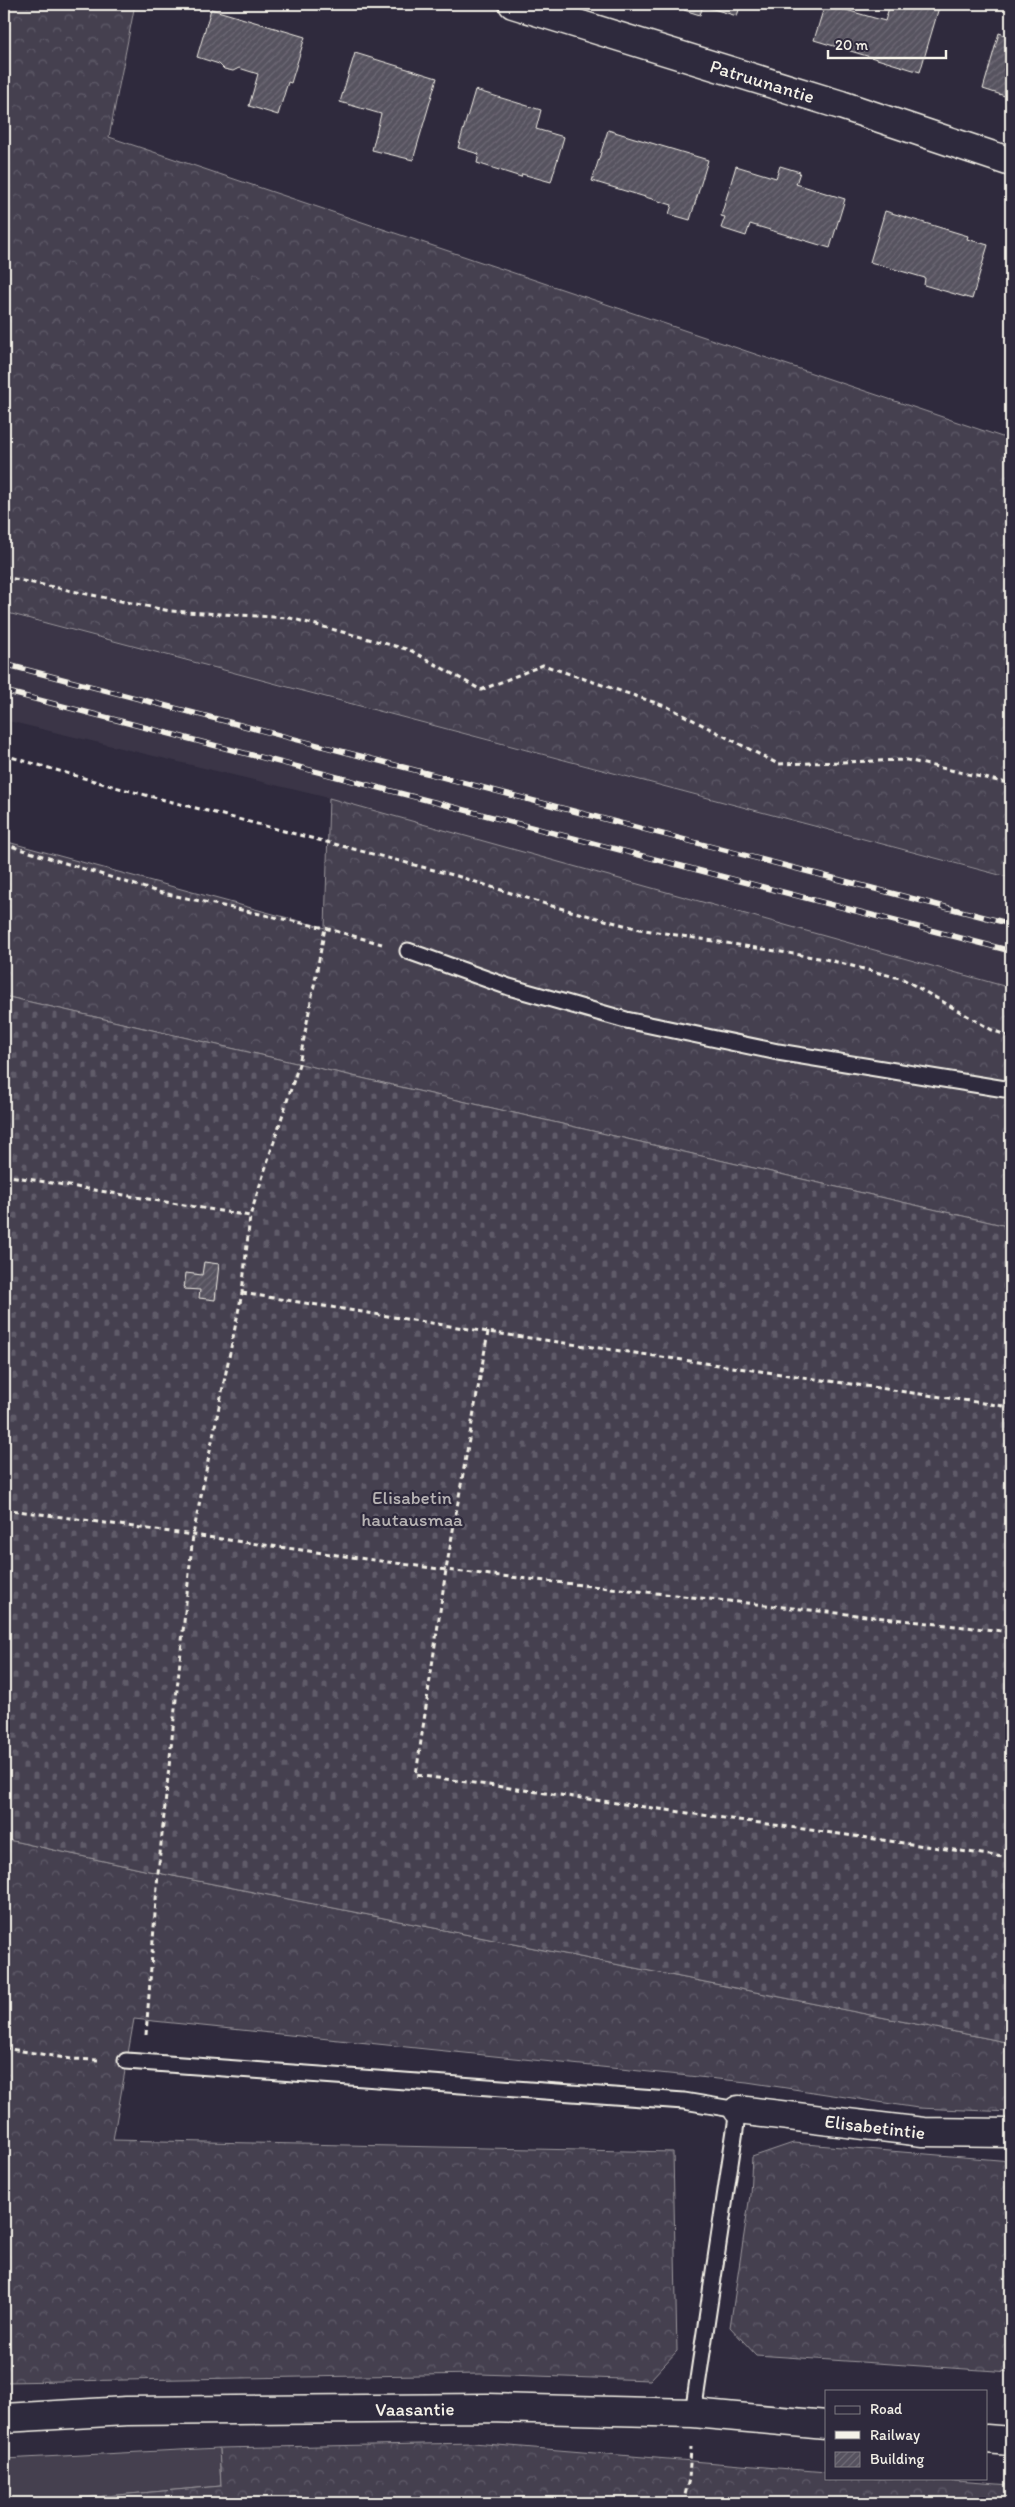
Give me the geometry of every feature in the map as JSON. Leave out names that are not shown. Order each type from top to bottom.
[{"type":"main road","name":"Patruunantie","points":[[513,4],[842,105],[1011,162]]},
{"type":"main road","name":"Elisabetintie","points":[[738,2110],[923,2132],[1011,2133]]},
{"type":"main road","name":"Vaasantie","points":[[4,2418],[126,2411],[468,2408],[693,2413],[825,2424]]},
{"type":"main road","points":[[988,2439],[1011,2441]]},
{"type":"lane","points":[[408,951],[509,987],[626,1020],[778,1052],[1011,1090]]},
{"type":"lane","points":[[126,2061],[684,2101],[738,2110],[693,2413]]},
{"type":"path","points":[[4,577],[170,611],[290,618],[410,650],[480,690],[543,665],[668,707],[778,764],[907,760],[1011,784]]},
{"type":"path","points":[[4,755],[115,787],[457,876],[552,906],[639,928],[825,959],[903,979],[992,1030],[1011,1037]]},
{"type":"path","points":[[4,844],[158,892],[326,928],[408,951]]},
{"type":"path","points":[[144,2061],[158,1873],[193,1535],[242,1293],[250,1216],[298,1064],[326,928]]},
{"type":"path","points":[[4,1176],[250,1216]]},
{"type":"path","points":[[242,1293],[488,1332],[1011,1407]]},
{"type":"path","points":[[488,1332],[446,1570],[416,1775],[1011,1858]]},
{"type":"path","points":[[4,1509],[446,1570],[1011,1632]]},
{"type":"path","points":[[4,2048],[71,2059],[126,2061]]},
{"type":"path","points":[[683,2503],[689,2480],[693,2413]]},
{"type":"shaded area","points":[[4,613],[1011,879],[1011,988],[329,798],[4,720]]},
{"type":"green space","points":[[4,4],[135,4],[109,137],[1011,440],[1011,878],[4,612]]},
{"type":"green space","points":[[329,798],[1011,988],[1011,1227],[4,996],[4,841],[325,928]]},
{"type":"green space","name":"Elisabetin hautausmaa","points":[[4,996],[1011,1227],[1011,2043],[158,1873],[4,1839]]},
{"type":"green space","points":[[4,1839],[158,1873],[1011,2043],[1011,2112],[918,2108],[747,2082],[134,2019],[113,2140],[673,2152],[677,2351],[650,2380],[480,2374],[4,2382]]},
{"type":"green space","points":[[793,2143],[1011,2161],[1011,2372],[756,2355],[730,2327],[750,2195],[752,2157]]},
{"type":"green space","points":[[473,2443],[825,2472],[825,2480],[942,2480],[1011,2485],[1011,2503],[26,2503],[221,2486],[219,2448]]},
{"type":"green space","points":[[219,2448],[221,2486],[26,2503],[4,2503],[4,2459]]},
{"type":"building","points":[[686,4],[741,4],[737,16],[703,6],[700,15],[684,10]]},
{"type":"building","points":[[825,4],[885,21],[890,4],[940,4],[920,72],[814,40]]},
{"type":"building","points":[[211,9],[305,37],[291,83],[288,82],[278,115],[249,106],[258,74],[239,68],[233,71],[224,69],[219,64],[197,57]]},
{"type":"building","points":[[999,33],[1011,37],[1011,98],[983,89]]},
{"type":"building","points":[[355,53],[437,78],[413,160],[372,150],[381,114],[340,102]]},
{"type":"building","points":[[475,90],[541,110],[536,129],[564,137],[551,182],[522,174],[521,177],[477,163],[479,154],[458,148]]},
{"type":"building","points":[[608,130],[708,160],[690,220],[669,214],[672,205],[592,181]]},
{"type":"building","points":[[736,166],[776,178],[780,166],[800,172],[796,184],[845,199],[830,248],[750,224],[746,236],[721,228],[725,217],[721,216]]},
{"type":"building","points":[[885,211],[968,236],[967,239],[988,245],[972,299],[924,285],[925,278],[870,262]]},
{"type":"building","points":[[204,1262],[219,1264],[215,1300],[199,1298],[200,1290],[184,1289],[186,1273],[202,1275]]},
{"type":"railway","points":[[4,664],[1011,924]]},
{"type":"railway","points":[[4,691],[1011,951]]}]
